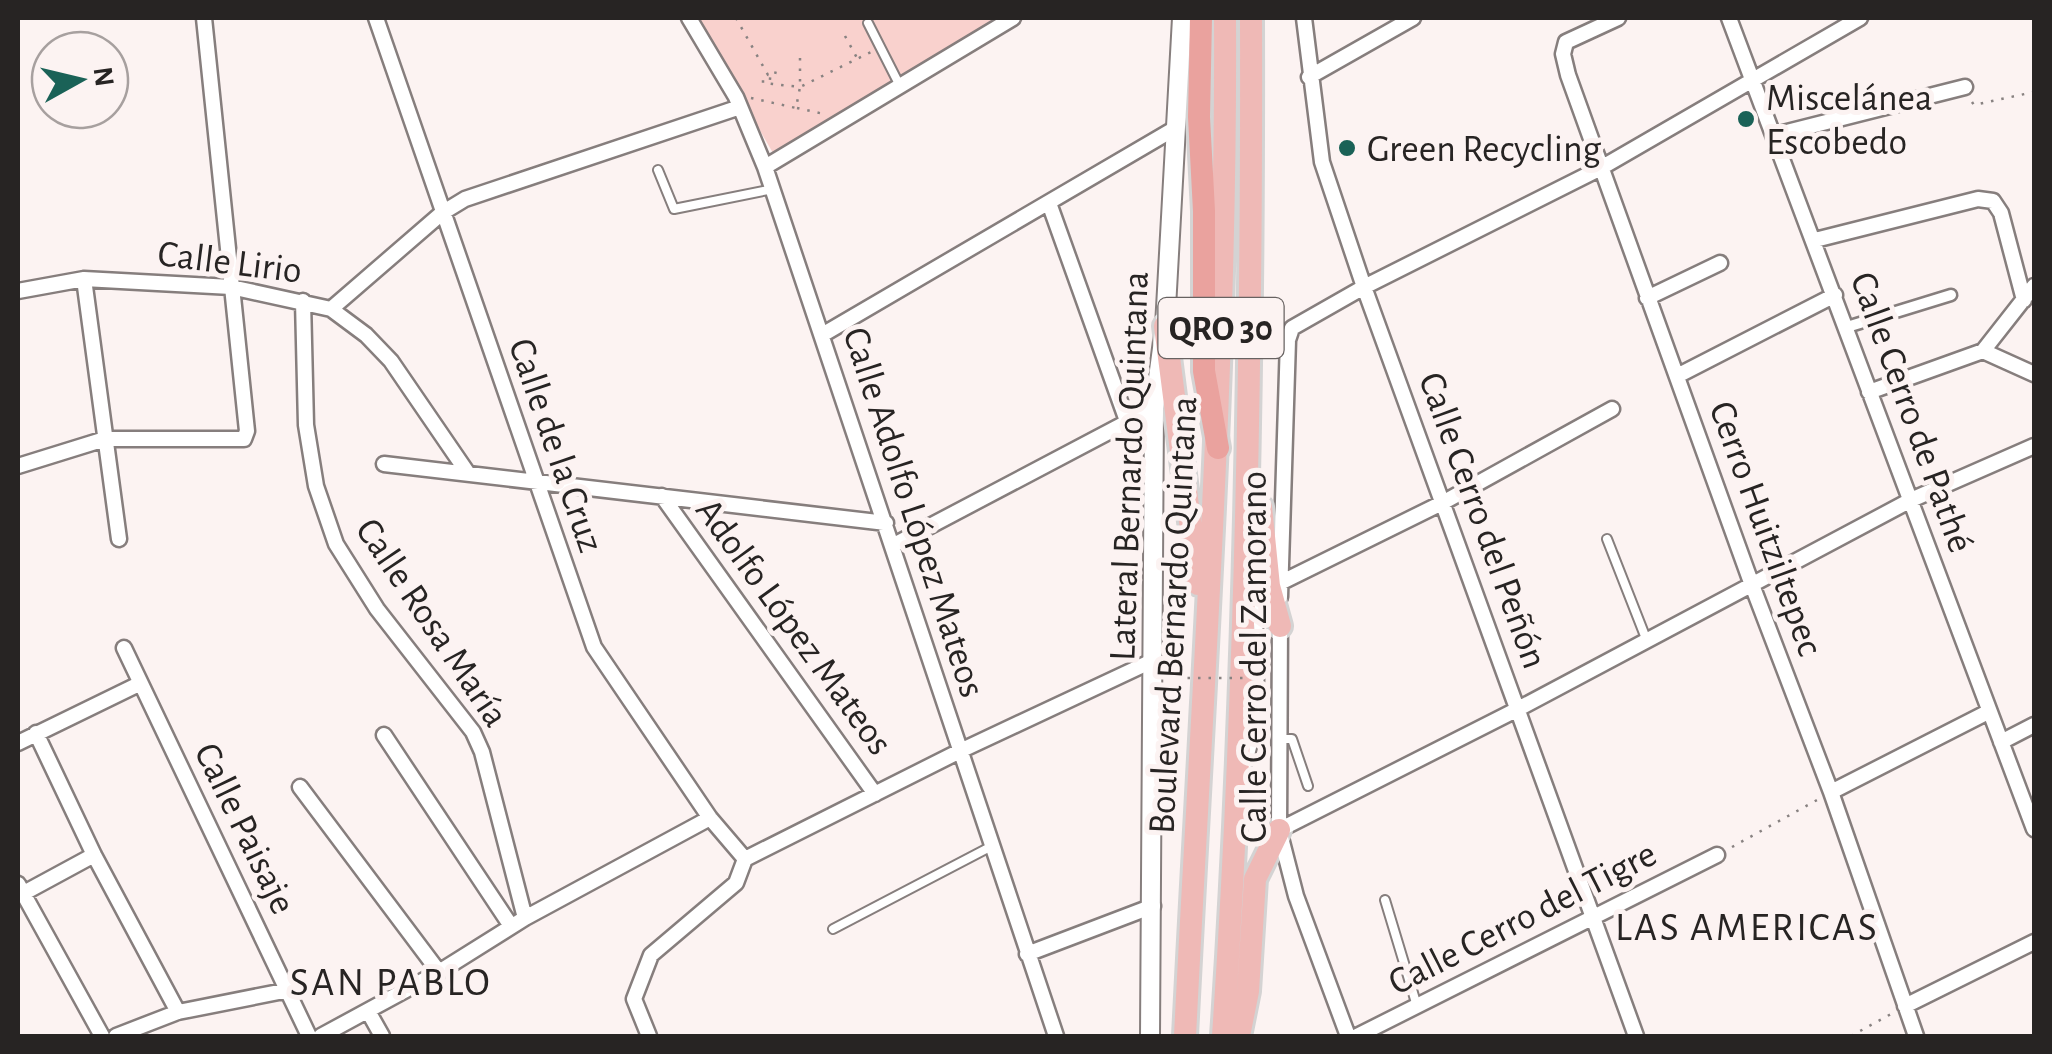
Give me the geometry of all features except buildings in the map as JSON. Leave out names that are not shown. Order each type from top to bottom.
[{"type":"highway","points":[[1201,18],[1204,370],[1218,448]]},
{"type":"main road","name":"Boulevard Bernardo Quintana","points":[[1185,1036],[1218,448],[1226,157],[1225,18]]},
{"type":"main road","name":"Boulevard Bernardo Quintana","points":[[1223,1036],[1238,788],[1246,544],[1252,18]]},
{"type":"main road","points":[[1252,165],[1265,18]]},
{"type":"main road","points":[[1166,326],[1205,637]]},
{"type":"main road","points":[[1249,412],[1260,475],[1262,540],[1280,626]]},
{"type":"main road","points":[[1238,1036],[1248,991],[1255,879],[1279,830]]},
{"type":"street","points":[[18,466],[105,439],[244,439],[247,431],[204,18]]},
{"type":"street","name":"Calle de la Cruz","points":[[376,18],[594,647],[710,818],[746,859]]},
{"type":"street","name":"Calle Adolfo López Mateos","points":[[689,18],[738,102],[765,167],[1056,1036]]},
{"type":"street","points":[[765,167],[841,118],[1014,18]]},
{"type":"street","name":"Lateral Bernardo Quintana","points":[[1150,1036],[1154,408],[1166,326],[1182,18]]},
{"type":"street","name":"Calle Cerro del Peñón","points":[[1304,18],[1322,162],[1636,1036]]},
{"type":"street","points":[[1309,78],[1412,18]]},
{"type":"street","name":"Cerro Huitziltepec","points":[[1618,18],[1566,42],[1563,54],[1568,75],[1599,169],[1831,792],[1916,1036]]},
{"type":"street","name":"Calle Cerro de Pathé","points":[[1729,18],[2034,829]]},
{"type":"street","points":[[1364,287],[1599,169],[1860,18]]},
{"type":"street","points":[[1775,135],[1965,87]]},
{"type":"street","name":"Calle Lirio","points":[[18,291],[84,279],[232,287],[331,309],[442,213],[466,199],[738,102]]},
{"type":"street","points":[[822,335],[1174,129]]},
{"type":"street","points":[[1815,240],[1978,198],[1993,201],[2000,213],[2024,300]]},
{"type":"street","points":[[1049,204],[1127,420]]},
{"type":"street","points":[[1647,298],[1720,263]]},
{"type":"street","points":[[84,279],[119,539]]},
{"type":"street","points":[[1869,392],[1983,351],[2034,286]]},
{"type":"street","name":"Calle Cerro del Zamorano","points":[[1348,1036],[1296,896],[1279,830],[1280,582],[1288,340],[1292,328],[1364,287]]},
{"type":"street","points":[[1846,327],[1951,294]]},
{"type":"street","points":[[1677,376],[1835,295]]},
{"type":"street","name":"Calle Rosa María","points":[[303,301],[306,425],[316,486],[336,544],[376,608],[473,732],[482,752],[518,922]]},
{"type":"street","points":[[331,309],[366,335],[391,361],[467,472]]},
{"type":"street","points":[[1983,351],[2034,374]]},
{"type":"street","points":[[894,545],[1154,408]]},
{"type":"street","points":[[1280,582],[1444,502],[1612,410]]},
{"type":"street","points":[[1279,830],[1518,709],[1911,500],[2034,446]]},
{"type":"street","points":[[384,464],[886,523]]},
{"type":"street","name":"Adolfo López Mateos","points":[[662,496],[875,794]]},
{"type":"street","name":"Calle Paisaje","points":[[124,648],[309,1036]]},
{"type":"street","points":[[648,1036],[634,999],[651,955],[736,883],[746,859],[1152,661]]},
{"type":"street","points":[[18,743],[139,684]]},
{"type":"street","points":[[1831,792],[1988,712]]},
{"type":"street","points":[[2001,742],[2034,725]]},
{"type":"street","points":[[36,734],[94,855],[178,1012]]},
{"type":"street","points":[[384,735],[518,922]]},
{"type":"street","points":[[300,787],[438,972]]},
{"type":"street","points":[[321,1036],[438,972],[518,922],[710,818]]},
{"type":"street","points":[[94,855],[20,889],[102,1036]]},
{"type":"street","name":"Calle Cerro del Tigre","points":[[1357,1036],[1717,855]]},
{"type":"street","points":[[1027,954],[1153,906]]},
{"type":"street","points":[[1906,1006],[2034,942]]},
{"type":"street","points":[[116,1036],[178,1012],[289,990]]},
{"type":"street","points":[[368,1011],[382,1036]]},
{"type":"lane","points":[[868,23],[899,84]]},
{"type":"lane","points":[[658,170],[674,209],[772,189]]},
{"type":"lane","points":[[1607,539],[1647,640]]},
{"type":"lane","points":[[1279,739],[1292,738],[1308,786]]},
{"type":"lane","points":[[833,929],[990,847]]},
{"type":"lane","points":[[1385,900],[1417,1006]]},
{"type":"path","points":[[736,18],[768,75],[776,70],[774,79],[763,78],[762,83],[800,88],[880,48]]},
{"type":"path","points":[[845,36],[858,59]]},
{"type":"path","points":[[796,108],[800,58]]},
{"type":"path","points":[[1965,87],[1974,105],[2034,92]]},
{"type":"path","points":[[738,102],[841,118]]},
{"type":"path","points":[[1178,657],[1177,678],[1266,678]]},
{"type":"path","points":[[1717,855],[1831,792]]},
{"type":"path","points":[[1851,1036],[1906,1006]]},
{"type":"shaded area","points":[[695,18],[1024,18],[773,153]]},
{"type":"place","name":"Miscelánea Escobedo","points":[[1746,119]]},
{"type":"place","name":"Green Recycling","points":[[1347,148]]},
{"type":"district","name":"LAS AMERICAS","points":[[1747,926]]},
{"type":"district","name":"SAN PABLO","points":[[391,981]]}]
